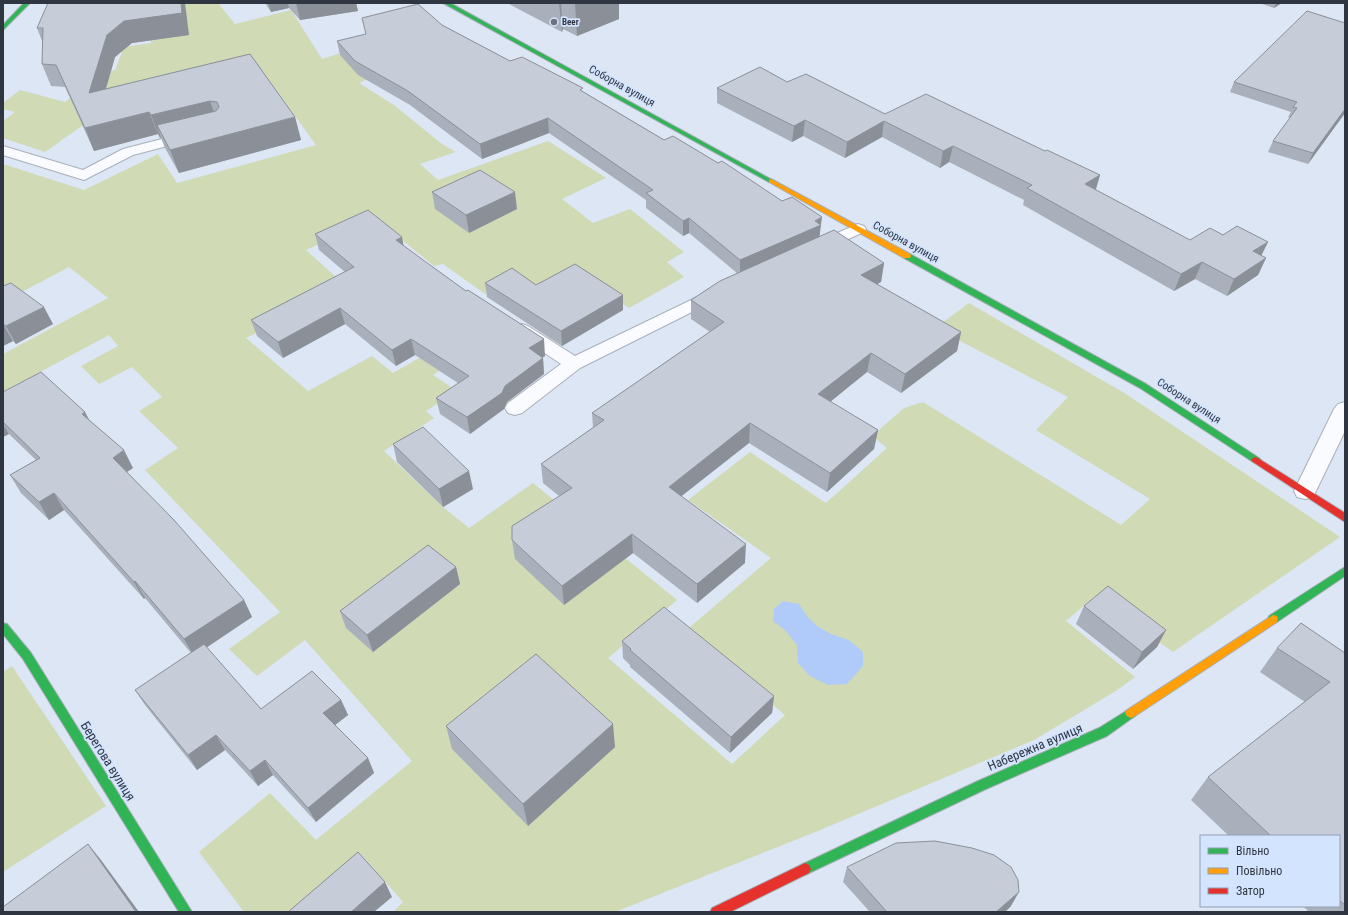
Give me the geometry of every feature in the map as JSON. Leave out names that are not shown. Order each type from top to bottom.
[{"type":"main road","points":[[3,28],[27,3]]},
{"type":"main road","name":"Соборна вулиця","points":[[446,3],[1143,386],[1345,518]]},
{"type":"main road","name":"Набережна вулиця","points":[[716,912],[982,784],[1103,732],[1345,571]]},
{"type":"main road","name":"Берегова вулиця","points":[[3,627],[27,656],[186,912]]},
{"type":"street","points":[[1305,491],[1345,409]]},
{"type":"lane","points":[[3,150],[84,175],[128,152],[203,133]]},
{"type":"lane","points":[[804,253],[858,229]]},
{"type":"lane","points":[[515,408],[574,364],[729,287]]},
{"type":"lane","points":[[510,322],[574,364]]},
{"type":"green space","points":[[132,3],[218,3],[235,24],[291,10],[322,59],[370,44],[378,74],[359,83],[394,105],[442,144],[456,152],[420,164],[438,180],[548,141],[606,178],[562,199],[593,223],[630,209],[684,252],[667,262],[684,277],[629,308],[576,274],[540,294],[514,277],[485,294],[443,264],[434,266],[376,219],[306,250],[347,287],[246,338],[308,391],[372,356],[393,373],[440,346],[492,335],[433,375],[457,391],[426,411],[434,418],[384,451],[443,507],[469,528],[533,483],[677,600],[608,658],[732,764],[785,715],[684,632],[771,558],[688,500],[750,452],[826,503],[887,448],[872,436],[904,408],[923,402],[1121,525],[1150,499],[1036,430],[1068,397],[935,328],[969,303],[1126,394],[1340,537],[1173,652],[1095,596],[1066,621],[1135,677],[1116,691],[1034,740],[813,833],[615,912],[393,912],[403,902],[360,853],[290,912],[244,912],[199,852],[270,793],[316,840],[412,761],[305,640],[257,676],[229,649],[280,612],[145,470],[178,448],[139,411],[162,397],[132,367],[99,384],[81,366],[118,346],[109,335],[3,392],[3,354],[108,298],[69,267],[3,302],[3,164],[84,190],[158,154],[177,183],[316,145],[262,70],[103,111],[45,152],[3,138],[3,121],[15,112],[3,109],[3,103],[20,90],[65,102],[102,73],[115,70],[124,47],[151,43],[151,24]]},
{"type":"green space","points":[[12,666],[106,806],[3,872],[3,672]]},
{"type":"water","points":[[783,601],[799,604],[807,616],[817,626],[831,634],[849,640],[863,652],[863,666],[847,684],[828,685],[810,676],[798,663],[797,645],[786,631],[773,621],[774,609]]},
{"type":"building","points":[[48,3],[181,3],[182,13],[124,21],[107,35],[89,93],[250,54],[295,117],[170,150],[157,125],[216,111],[219,107],[217,102],[210,101],[151,115],[149,112],[85,128],[56,65],[42,64],[43,28],[37,28]]},
{"type":"building","points":[[418,4],[442,25],[510,61],[522,57],[583,88],[580,90],[664,140],[673,136],[718,163],[722,161],[782,201],[792,197],[822,217],[815,221],[821,225],[740,260],[689,218],[683,221],[646,193],[653,190],[548,118],[480,144],[408,91],[355,61],[337,41],[366,34],[362,18]]},
{"type":"building","points":[[1307,11],[1345,23],[1345,109],[1313,153],[1273,141],[1297,108],[1293,107],[1297,102],[1234,82]]},
{"type":"building","points":[[760,67],[787,82],[806,74],[885,114],[926,94],[1045,151],[1047,150],[1100,175],[1085,184],[1190,240],[1210,228],[1223,235],[1237,226],[1268,242],[1253,251],[1266,258],[1234,279],[1202,262],[1181,274],[1027,188],[1032,185],[953,146],[943,151],[884,121],[847,142],[805,120],[794,126],[717,88]]},
{"type":"building","points":[[480,170],[515,192],[466,215],[432,192]]},
{"type":"building","points":[[368,210],[402,237],[396,240],[430,265],[466,291],[468,290],[544,339],[529,348],[543,358],[505,386],[502,393],[467,417],[436,398],[469,376],[411,339],[392,350],[340,308],[278,342],[251,320],[354,267],[315,234]]},
{"type":"building","points":[[834,230],[884,263],[861,275],[961,332],[905,374],[871,353],[818,394],[878,430],[830,473],[750,423],[669,487],[746,544],[697,584],[632,534],[562,586],[512,540],[512,526],[572,488],[541,464],[604,420],[592,413],[724,322],[691,300],[720,281]]},
{"type":"building","points":[[575,264],[623,295],[561,331],[485,283],[512,268],[536,285]]},
{"type":"building","points":[[11,283],[44,307],[6,326],[3,324],[3,286]]},
{"type":"building","points":[[41,372],[85,412],[82,414],[124,450],[113,458],[174,520],[244,600],[184,639],[135,581],[134,582],[54,493],[39,502],[10,475],[40,458],[3,422],[3,392]]},
{"type":"building","points":[[423,427],[469,471],[439,489],[393,444]]},
{"type":"building","points":[[428,545],[456,567],[367,635],[340,611]]},
{"type":"building","points":[[1108,586],[1166,630],[1142,652],[1084,606]]},
{"type":"building","points":[[664,607],[774,696],[731,737],[630,650],[631,649],[622,641]]},
{"type":"building","points":[[1301,623],[1345,653],[1345,905],[1340,901],[1340,835],[1270,835],[1208,777],[1330,682],[1277,648]]},
{"type":"building","points":[[204,644],[261,709],[312,671],[341,700],[323,713],[368,758],[308,808],[265,760],[250,771],[216,735],[188,755],[135,690]]},
{"type":"building","points":[[536,654],[613,724],[523,804],[446,726]]},
{"type":"building","points":[[935,841],[972,848],[994,855],[1011,867],[1018,880],[1019,892],[996,912],[887,912],[847,867],[896,843]]},
{"type":"building","points":[[88,844],[136,912],[3,912],[3,907]]},
{"type":"building","points":[[358,852],[385,882],[351,912],[288,912]]},
{"type":"traffic: fast","points":[[3,28],[27,3]]},
{"type":"traffic: fast","points":[[446,3],[771,181]]},
{"type":"traffic: fast","points":[[907,256],[1143,386],[1256,460]]},
{"type":"traffic: fast","points":[[1273,619],[1345,571]]},
{"type":"traffic: fast","points":[[3,627],[27,656],[186,912]]},
{"type":"traffic: fast","points":[[805,869],[982,785],[1103,732],[1131,713]]},
{"type":"traffic: slow","points":[[771,181],[907,256]]},
{"type":"traffic: slow","points":[[1131,713],[1273,619]]},
{"type":"traffic: jam","points":[[1256,460],[1345,518]]},
{"type":"traffic: jam","points":[[716,912],[805,869]]},
{"type":"place","name":"Beer","points":[[554,22]]}]
